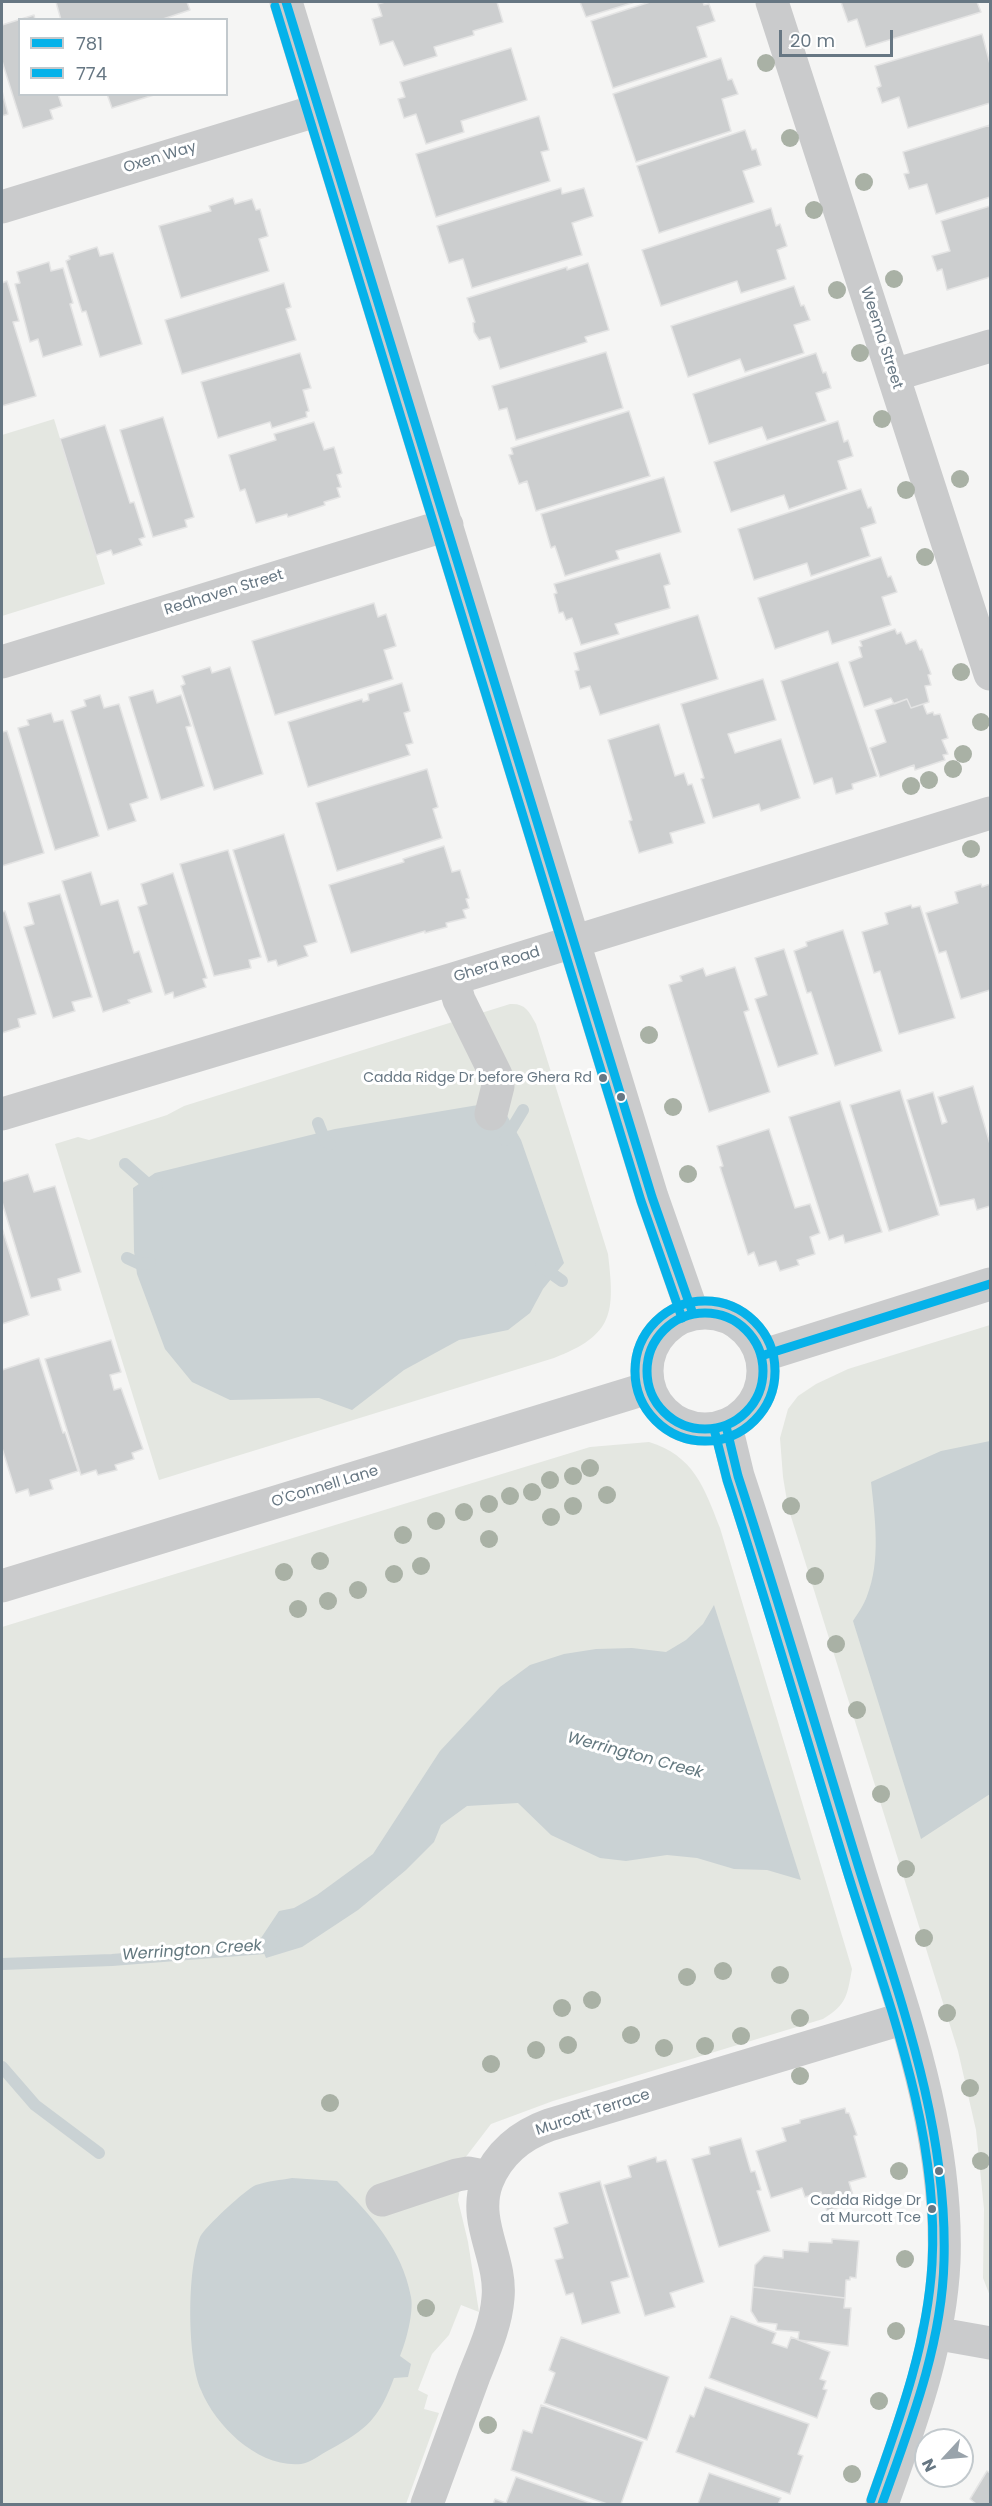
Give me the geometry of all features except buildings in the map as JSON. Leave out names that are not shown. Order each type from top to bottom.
[{"type":"street","points":[[286,2],[652,1197],[693,1314]]},
{"type":"street","name":"Weema Street","points":[[772,2],[990,674]]},
{"type":"street","name":"Oxen Way","points":[[2,207],[319,110]]},
{"type":"street","points":[[894,375],[990,346]]},
{"type":"street","name":"Redhaven Street","points":[[2,662],[447,525]]},
{"type":"street","name":"Ghera Road","points":[[2,1114],[453,979],[990,813]]},
{"type":"street","points":[[453,979],[459,1000],[496,1075],[498,1086],[491,1114]]},
{"type":"street","points":[[761,1356],[990,1284]]},
{"type":"street","points":[[711,1313],[728,1317],[743,1327],[754,1340],[761,1356],[763,1373],[760,1390],[753,1405],[741,1418],[726,1426],[707,1430],[688,1427],[671,1419],[658,1406],[648,1388],[646,1369],[650,1350],[660,1333],[675,1320],[693,1314],[711,1313]]},
{"type":"street","name":"O'Connell Lane","points":[[2,1586],[648,1388]]},
{"type":"street","points":[[726,1426],[738,1476],[929,2106],[942,2192],[944,2264],[934,2333],[922,2391],[882,2505]]},
{"type":"street","name":"Murcott Terrace","points":[[427,2505],[495,2319],[499,2283],[484,2224],[484,2193],[489,2177],[510,2148],[539,2129],[904,2018]]},
{"type":"street","points":[[382,2200],[457,2175],[468,2173],[489,2177]]},
{"type":"street","points":[[934,2333],[990,2343]]},
{"type":"shaded area","points":[[54,419],[105,584],[2,616],[2,435]]},
{"type":"shaded area","points":[[510,1004],[526,1009],[536,1024],[608,1254],[610,1307],[599,1331],[574,1349],[554,1358],[159,1480],[55,1144],[78,1137],[89,1140],[167,1115],[184,1106]]},
{"type":"shaded area","points":[[990,1325],[990,2296],[983,2278],[984,2209],[976,2130],[958,2051],[788,1507],[780,1438],[788,1409],[798,1396],[816,1384],[848,1369]]},
{"type":"shaded area","points":[[649,1442],[664,1448],[687,1465],[702,1486],[720,1528],[852,1969],[845,1999],[837,2009],[823,2019],[553,2101],[491,2124],[465,2158],[458,2200],[468,2242],[479,2312],[461,2305],[449,2335],[432,2354],[418,2390],[428,2395],[424,2409],[439,2413],[406,2504],[2,2504],[2,1627],[590,1447]]},
{"type":"water","points":[[484,1104],[506,1114],[521,1140],[564,1263],[543,1289],[530,1313],[508,1330],[459,1340],[404,1370],[352,1410],[319,1398],[230,1400],[192,1382],[165,1349],[137,1274],[134,1251],[133,1188],[155,1173],[335,1129]]},
{"type":"water","points":[[990,1441],[990,1794],[921,1839],[853,1621],[866,1599],[874,1568],[876,1539],[871,1482],[941,1451]]},
{"type":"water","points":[[714,1605],[801,1880],[767,1870],[734,1869],[697,1858],[667,1855],[626,1861],[600,1858],[551,1835],[518,1803],[467,1806],[441,1825],[434,1842],[406,1870],[358,1910],[302,1947],[266,1958],[259,1941],[279,1911],[294,1908],[317,1895],[373,1854],[440,1751],[500,1687],[530,1665],[564,1654],[596,1649],[632,1648],[666,1652],[686,1640],[703,1624]]},
{"type":"water","points":[[292,2178],[337,2181],[349,2193],[373,2219],[392,2247],[407,2279],[412,2303],[409,2327],[400,2356],[411,2364],[408,2377],[394,2378],[377,2413],[363,2429],[342,2443],[301,2464],[285,2463],[255,2452],[228,2431],[217,2418],[196,2376],[190,2314],[196,2251],[203,2232],[251,2188],[265,2182]]},
{"type":"waterway","points":[[505,1140],[523,1110]]},
{"type":"waterway","points":[[318,1123],[325,1141],[330,1144]]},
{"type":"waterway","points":[[125,1164],[150,1186],[157,1186]]},
{"type":"waterway","points":[[127,1258],[140,1264],[150,1263]]},
{"type":"waterway","points":[[541,1266],[562,1281]]},
{"type":"waterway","name":"Werrington Creek","points":[[2,1964],[112,1960],[264,1948],[275,1942]]},
{"type":"waterway","points":[[2,2067],[35,2105],[99,2153]]},
{"type":"transit line","name":"781","points":[[286,2],[652,1197],[693,1314]]},
{"type":"transit line","name":"774","points":[[275,6],[641,1201],[682,1318]]},
{"type":"transit line","name":"781","points":[[761,1356],[990,1284]]},
{"type":"transit line","name":"774","points":[[705,1301],[732,1306],[755,1321],[770,1344],[775,1371],[770,1398],[755,1421],[732,1436],[705,1441],[678,1436],[655,1421],[640,1398],[635,1371],[640,1344],[655,1321],[678,1306],[705,1301]]},
{"type":"transit line","name":"781","points":[[705,1313],[727,1317],[746,1330],[759,1349],[763,1371],[759,1393],[746,1412],[727,1425],[705,1429],[683,1425],[664,1412],[651,1393],[647,1371],[651,1349],[664,1330],[683,1317],[705,1313]]},
{"type":"transit line","name":"781","points":[[726,1426],[738,1476],[904,2011],[918,2060],[938,2159],[943,2210],[944,2261],[937,2323],[923,2385],[882,2504]]},
{"type":"transit line","name":"774","points":[[714,1429],[727,1480],[893,2015],[919,2114],[928,2164],[932,2214],[932,2264],[924,2325],[910,2384],[871,2500]]},
{"type":"place","name":"Cadda Ridge Dr before Ghera Rd","points":[[603,1078]]},
{"type":"place","name":"Cadda Ridge Dr at Murcott Tce","points":[[932,2209]]}]
